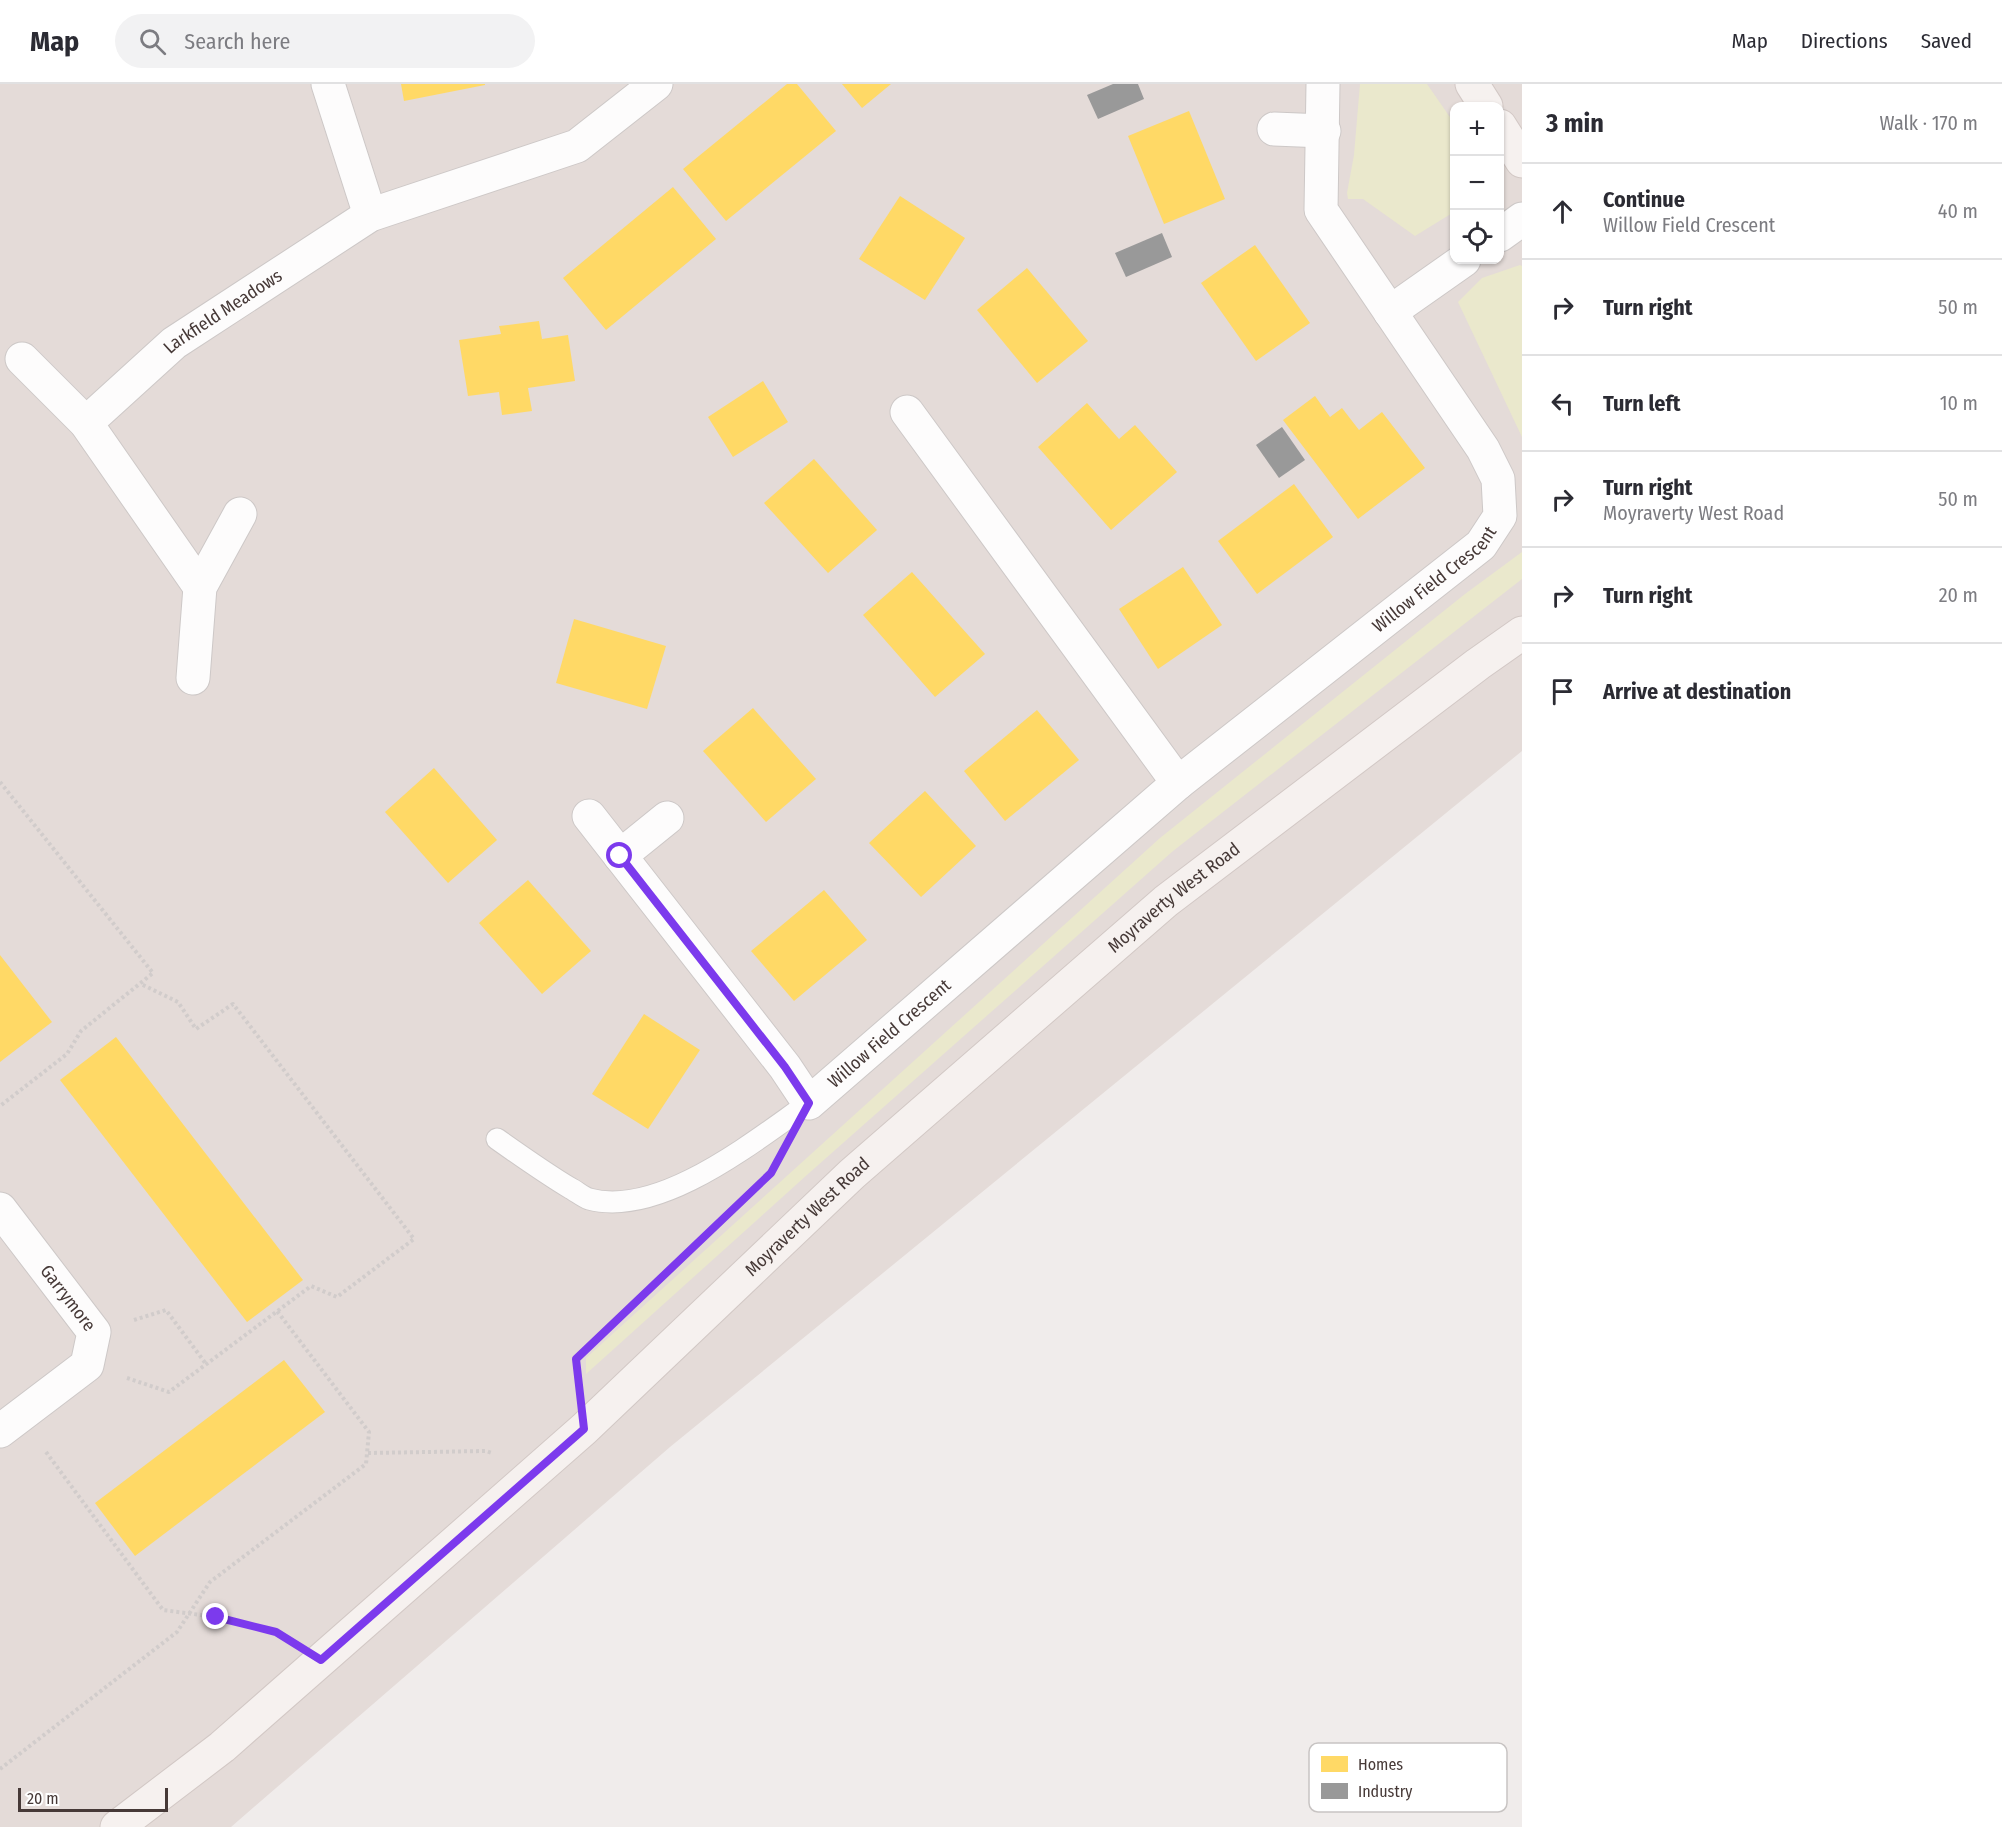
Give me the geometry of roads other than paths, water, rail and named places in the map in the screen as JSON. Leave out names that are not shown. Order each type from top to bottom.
[{"type":"street","points":[[328,84],[370,215]]},
{"type":"street","name":"Larkfield Meadows","points":[[86,423],[174,343],[370,215],[577,146],[656,84]]},
{"type":"street","name":"Willow Field Crescent","points":[[589,816],[785,1067],[809,1103],[1178,783],[1481,545],[1500,516],[1498,479],[1483,449],[1321,210],[1323,84]]},
{"type":"street","points":[[1472,84],[1483,102]]},
{"type":"street","points":[[1275,129],[1324,131]]},
{"type":"street","points":[[1504,132],[1522,161]]},
{"type":"street","points":[[1504,232],[1522,219]]},
{"type":"street","points":[[1390,312],[1458,264]]},
{"type":"street","points":[[22,359],[86,423],[200,587]]},
{"type":"street","points":[[907,411],[1178,783]]},
{"type":"street","points":[[193,678],[200,587],[240,514]]},
{"type":"street","name":"Moyraverty West Road","points":[[117,1827],[222,1747],[584,1429],[852,1174],[1166,901],[1522,633]]},
{"type":"street","points":[[620,856],[667,818]]},
{"type":"street","name":"Garrymore","points":[[0,1209],[94,1332],[87,1365],[10,1424]]},
{"type":"lane","points":[[497,1140],[588,1199],[620,1201],[648,1198],[685,1183],[738,1152],[809,1103]]}]
